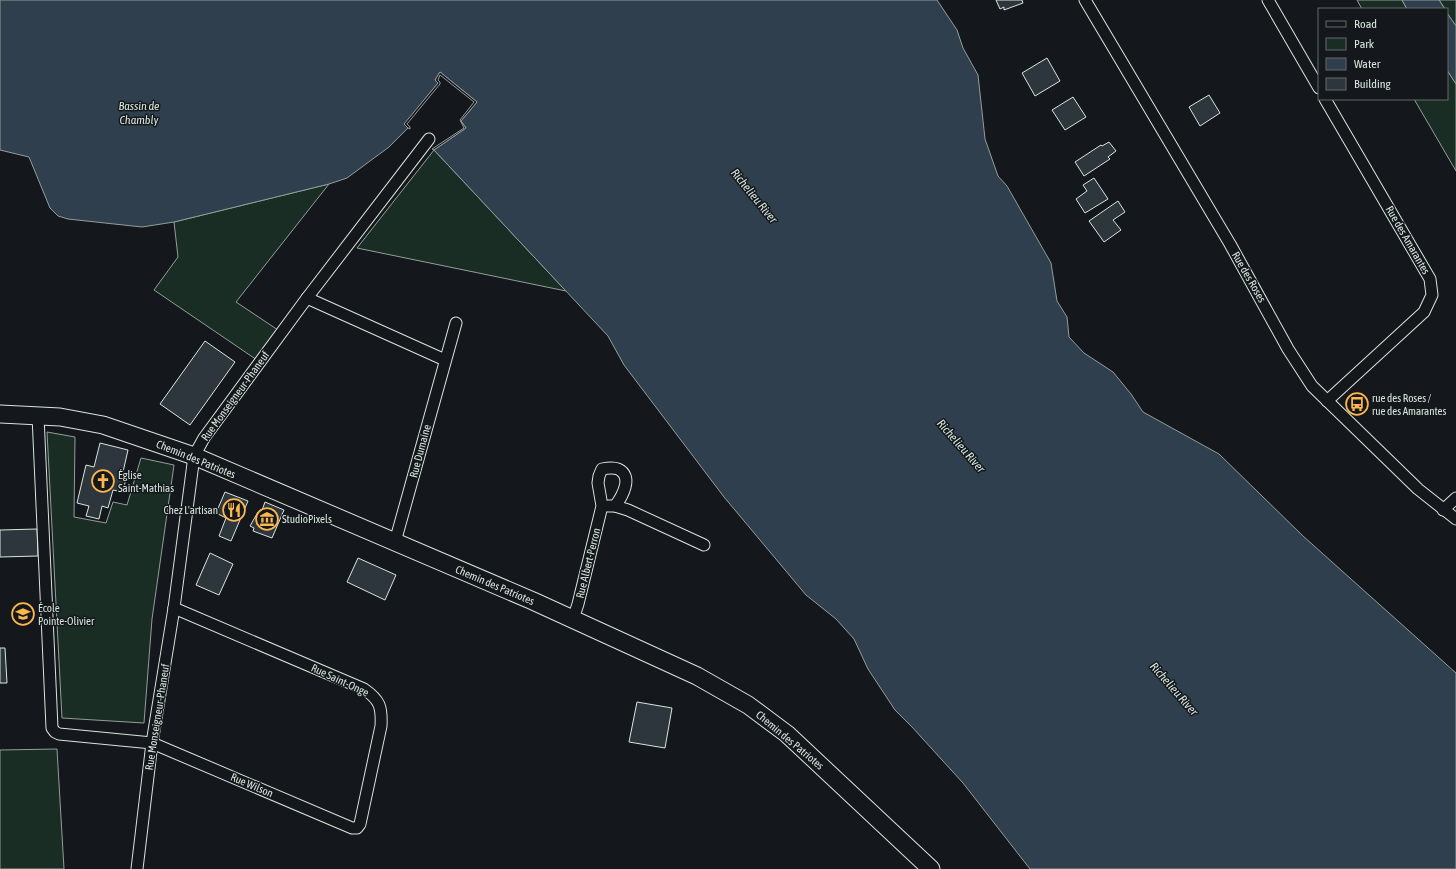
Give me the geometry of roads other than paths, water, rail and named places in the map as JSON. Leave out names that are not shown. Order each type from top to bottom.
[{"type":"main road","name":"Chemin des Patriotes","points":[[0,414],[60,417],[103,425],[194,456],[573,619],[697,676],[748,705],[796,742],[931,869]]},
{"type":"street","name":"Rue des Roses","points":[[1085,0],[1230,244],[1301,371],[1312,386],[1418,489],[1456,519]]},
{"type":"street","points":[[1268,0],[1318,86]]},
{"type":"street","name":"Rue des Amarantes","points":[[1326,100],[1430,279],[1432,295],[1424,312],[1327,401]]},
{"type":"street","name":"Rue Monseigneur-Phaneuf","points":[[136,869],[152,743],[174,608],[194,456],[204,438],[429,139]]},
{"type":"street","points":[[308,298],[445,360]]},
{"type":"street","name":"Rue Dumaine","points":[[395,542],[456,323]]},
{"type":"street","name":"Rue Wilson","points":[[38,416],[52,728],[55,732],[59,734],[152,743],[352,828]]},
{"type":"street","name":"Rue Albert-Perron","points":[[573,619],[602,506],[598,482],[602,469],[613,468],[619,469],[623,472],[626,481],[624,493],[615,506]]},
{"type":"street","points":[[1443,510],[1456,498]]},
{"type":"street","points":[[602,506],[615,506],[628,510],[704,545]]},
{"type":"street","name":"Rue Saint-Onge","points":[[174,608],[364,689],[373,695],[379,702],[382,713],[381,726],[360,824],[357,828],[352,828]]},
{"type":"water","points":[[0,0],[937,0],[957,30],[963,48],[978,75],[985,139],[998,176],[1007,186],[1051,263],[1057,301],[1067,317],[1069,337],[1084,353],[1113,372],[1143,412],[1219,454],[1303,536],[1456,673],[1456,869],[1030,869],[963,783],[895,710],[868,669],[854,639],[836,619],[806,595],[724,497],[624,365],[608,336],[434,150],[466,128],[461,121],[477,102],[440,72],[435,80],[438,83],[405,124],[408,128],[389,147],[347,178],[329,184],[174,222],[142,227],[68,219],[58,216],[50,208],[29,157],[0,150]]},
{"type":"water","points":[[1402,0],[1439,0],[1444,8],[1406,8]]},
{"type":"water","points":[[1448,14],[1456,26],[1456,84],[1448,72]]},
{"type":"place","name":"rue des Roses / rue des Amarantes","points":[[1357,404]]},
{"type":"place","name":"Église Saint-Mathias","points":[[103,481]]},
{"type":"place","name":"Chez L'artisan","points":[[234,510]]},
{"type":"place","name":"StudioPixels","points":[[267,519]]},
{"type":"place","name":"École Pointe-Olivier","points":[[23,614]]},
{"type":"water label","name":"Bassin de Chambly","points":[[139,113]]},
{"type":"water label","name":"Richelieu River","points":[[754,196]]},
{"type":"water label","name":"Richelieu River","points":[[961,446]]},
{"type":"water label","name":"Richelieu River","points":[[1174,689]]}]
